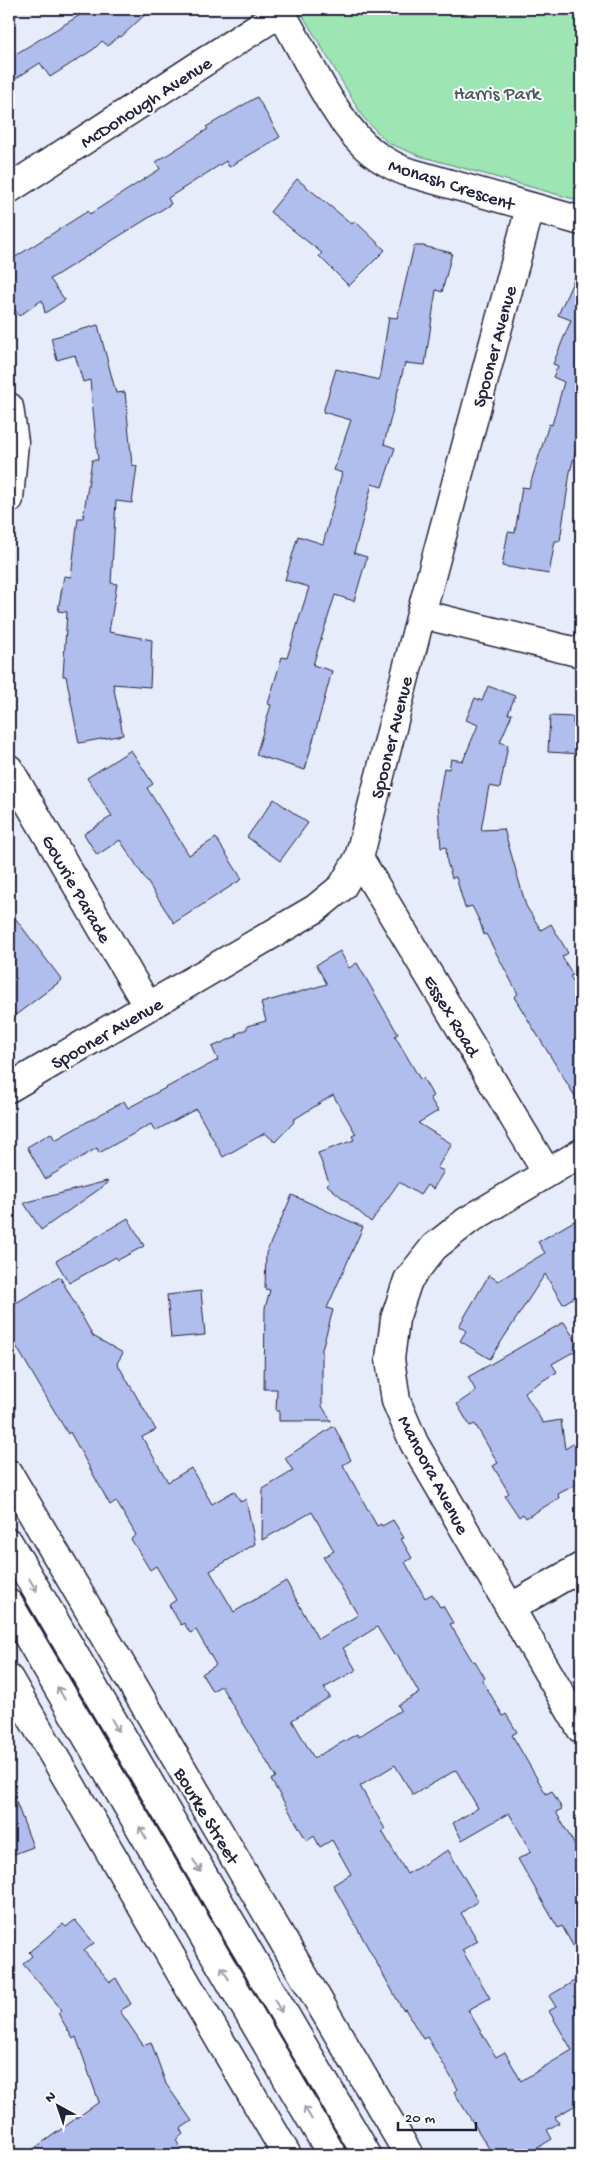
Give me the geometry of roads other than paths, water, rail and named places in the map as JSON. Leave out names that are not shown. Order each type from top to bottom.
[{"type":"street","name":"McDonough Avenue","points":[[9,189],[280,10]]},
{"type":"street","name":"Monash Crescent","points":[[280,10],[338,113],[353,134],[383,161],[404,171],[581,221]]},
{"type":"street","name":"Spooner Avenue","points":[[9,1088],[315,910],[342,887],[359,858],[421,614],[530,208]]},
{"type":"street","points":[[9,407],[14,442],[9,499]]},
{"type":"street","points":[[421,614],[581,652]]},
{"type":"street","name":"Gowrie Parade","points":[[9,769],[148,1008]]},
{"type":"street","name":"Essex Road","points":[[359,858],[547,1173]]},
{"type":"street","name":"Manoora Avenue","points":[[581,1153],[467,1221],[434,1246],[408,1280],[395,1319],[390,1359],[396,1400],[414,1443],[581,1729]]},
{"type":"street","name":"Bourke Street","points":[[9,1474],[409,2155]]},
{"type":"street","name":"Bourke Street","points":[[9,1543],[367,2155]]},
{"type":"street","points":[[510,1608],[581,1567]]},
{"type":"street","points":[[9,1604],[332,2155]]},
{"type":"street","points":[[9,1679],[287,2155]]},
{"type":"park label","name":"Harris Park","points":[[497,92]]}]
